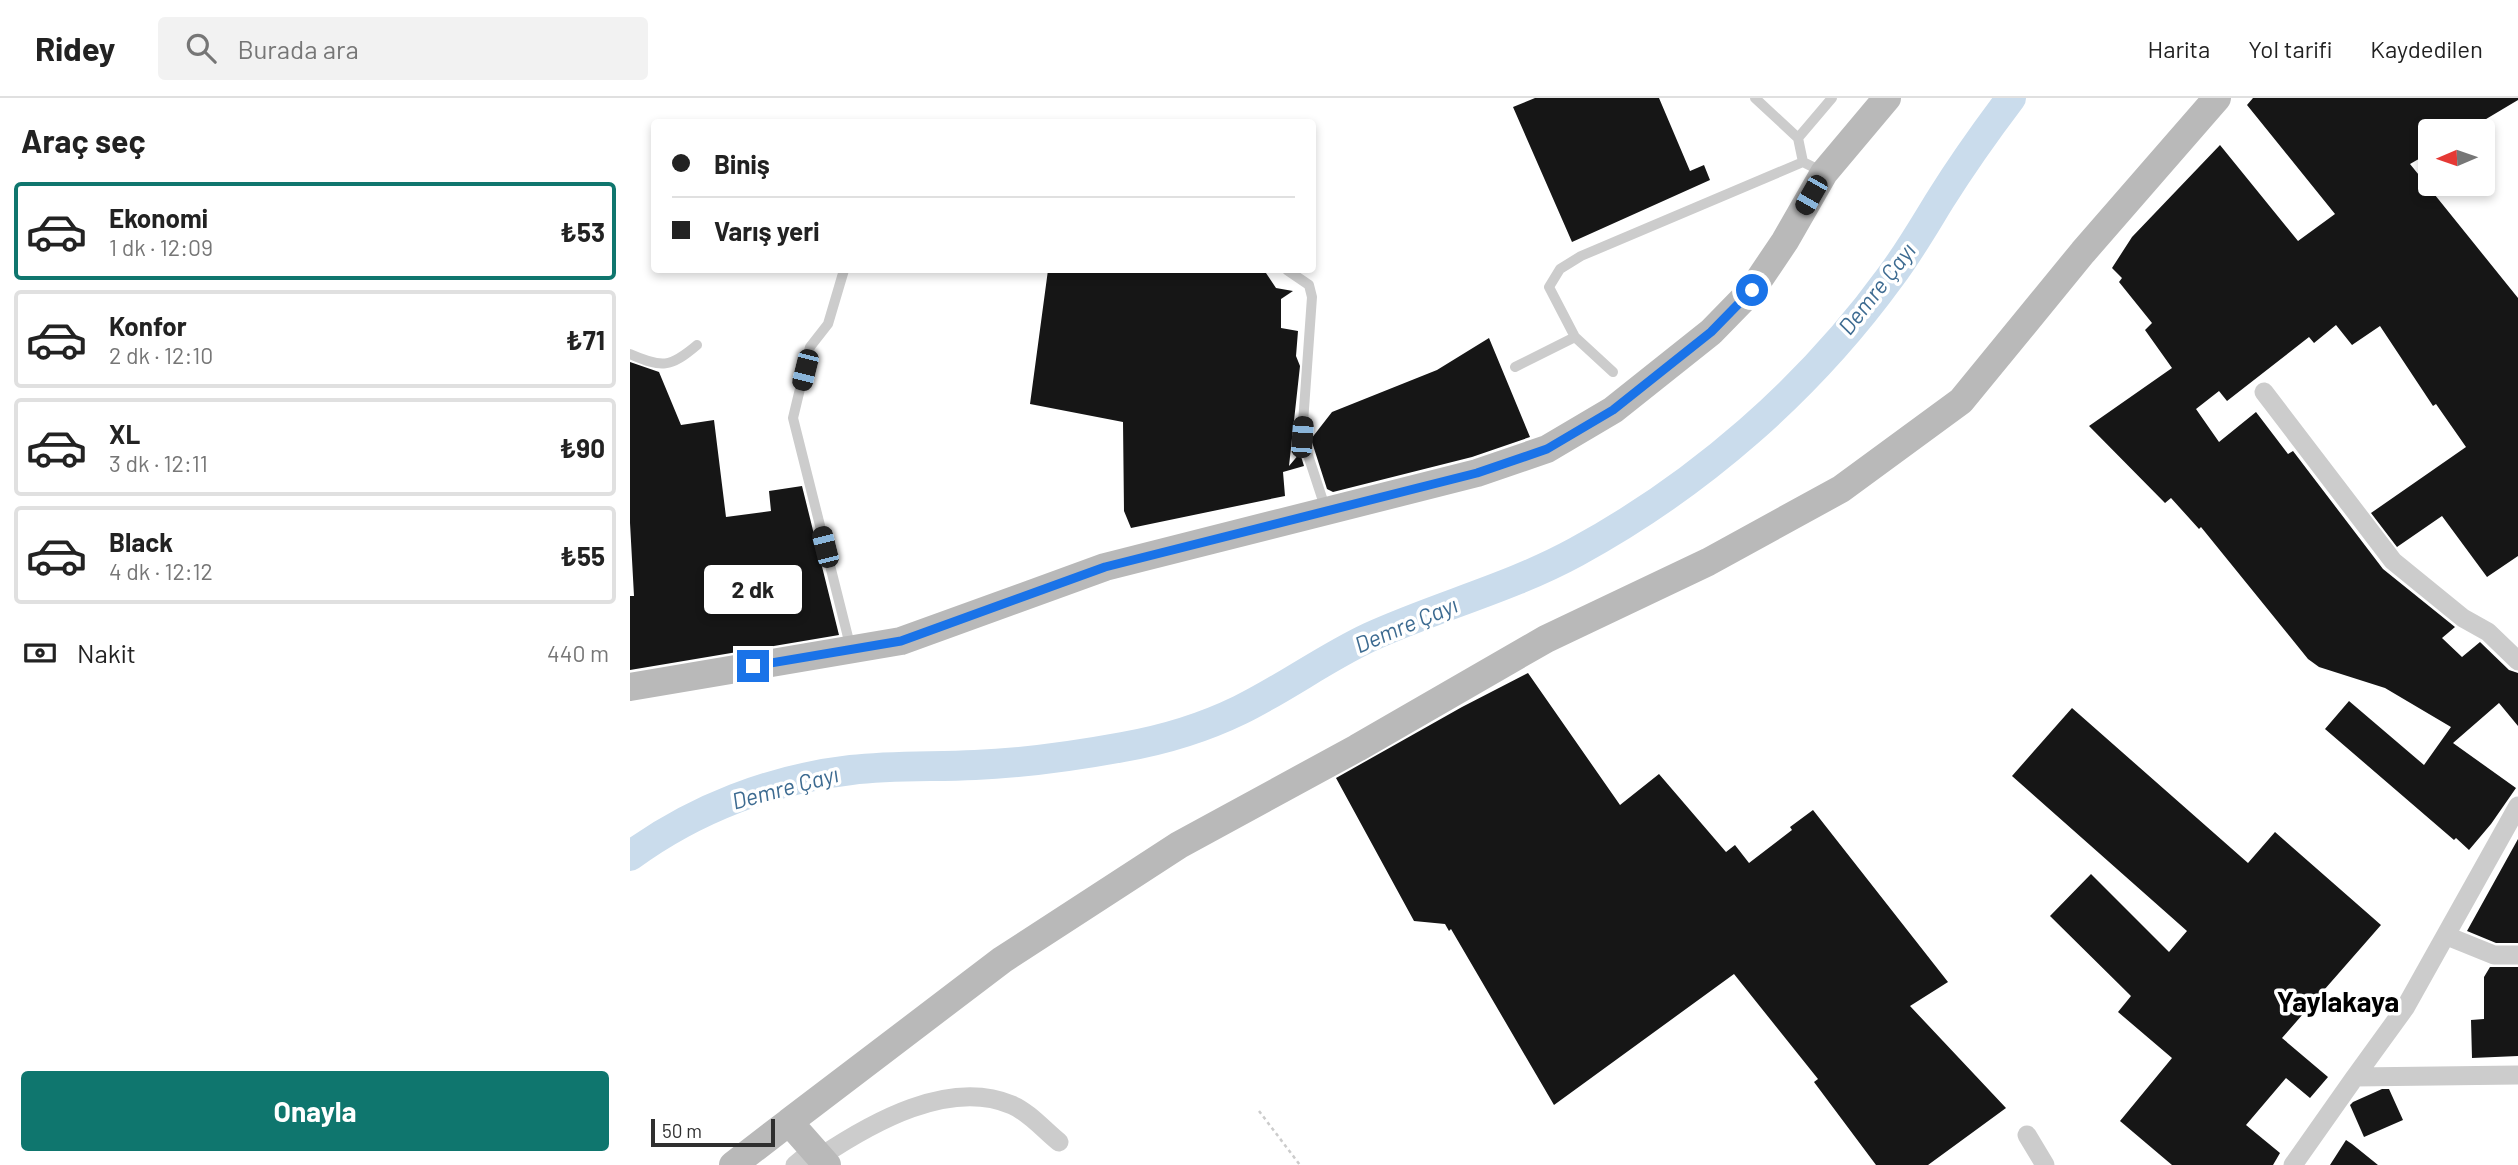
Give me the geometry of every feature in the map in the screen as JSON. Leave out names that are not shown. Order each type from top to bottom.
[{"type":"street","points":[[630,687],[901,641],[1105,567],[1477,473],[1547,449],[1613,410],[1711,332],[1752,290],[1785,241],[1814,167],[1887,98]]},
{"type":"street","points":[[733,1165],[1002,960],[1178,845],[1357,748],[1546,639],[1708,562],[1852,481],[1961,401],[2084,252],[2217,98]]},
{"type":"street","points":[[2264,392],[2393,561],[2463,618],[2488,632],[2518,661]]},
{"type":"street","points":[[2293,1165],[2405,1008],[2518,806]]},
{"type":"street","points":[[2447,936],[2494,955],[2518,955]]},
{"type":"street","points":[[2355,1077],[2518,1075]]},
{"type":"street","points":[[789,1122],[814,1159],[856,1133],[906,1109],[953,1098],[992,1098],[1015,1106],[1059,1142]]},
{"type":"street","points":[[2027,1135],[2045,1165]]},
{"type":"lane","points":[[1612,372],[1575,337],[1549,287],[1560,269],[1581,256],[1814,167],[1798,138],[1755,98]]},
{"type":"lane","points":[[1798,138],[1832,98]]},
{"type":"lane","points":[[843,273],[828,324],[810,347],[793,418],[851,649]]},
{"type":"lane","points":[[1291,273],[1309,285],[1312,297],[1302,437],[1326,511]]},
{"type":"lane","points":[[1515,367],[1575,337]]},
{"type":"lane","points":[[630,354],[654,365],[669,364],[680,360],[697,345]]},
{"type":"path","points":[[1259,1111],[1300,1165]]},
{"type":"building","points":[[1535,98],[1659,98],[1690,171],[1704,165],[1710,180],[1572,242],[1513,107]]},
{"type":"building","points":[[2253,98],[2518,98],[2486,119],[2418,119],[2418,159],[2410,164],[2418,174],[2418,196],[2436,196],[2518,298],[2518,556],[2487,577],[2442,516],[2397,547],[2371,513],[2466,447],[2436,404],[2433,406],[2380,326],[2352,345],[2336,325],[2314,343],[2309,337],[2227,401],[2219,391],[2196,409],[2219,442],[2256,412],[2288,454],[2293,451],[2383,569],[2455,627],[2442,638],[2462,657],[2480,642],[2509,670],[2518,673],[2518,726],[2499,703],[2453,743],[2516,788],[2469,850],[2325,729],[2349,701],[2424,765],[2451,727],[2385,688],[2319,667],[2308,659],[2201,527],[2199,529],[2171,498],[2165,503],[2089,426],[2172,368],[2145,330],[2152,323],[2119,282],[2122,278],[2112,268],[2132,237],[2220,145],[2298,241],[2335,214],[2247,105]]},
{"type":"building","points":[[1048,273],[1266,273],[1276,288],[1293,291],[1281,299],[1281,328],[1298,331],[1296,356],[1300,366],[1289,466],[1300,453],[1304,466],[1283,472],[1285,496],[1131,528],[1124,511],[1123,422],[1030,404]]},
{"type":"building","points":[[1489,338],[1530,437],[1472,457],[1333,492],[1327,489],[1311,439],[1332,412],[1437,370]]},
{"type":"building","points":[[630,362],[659,372],[681,425],[714,420],[726,517],[771,511],[769,491],[802,486],[839,635],[630,670],[630,596],[634,596],[630,523]]},
{"type":"building","points":[[1528,673],[1620,805],[1659,774],[1726,852],[1735,845],[1749,863],[1813,810],[1948,982],[1910,1006],[2006,1108],[1928,1165],[1876,1165],[1814,1082],[1818,1079],[1734,974],[1554,1105],[1451,929],[1449,931],[1445,924],[1414,921],[1336,778]]},
{"type":"building","points":[[2072,708],[2248,863],[2275,832],[2381,925],[2282,1038],[2328,1077],[2310,1098],[2286,1078],[2246,1125],[2280,1153],[2273,1165],[2172,1165],[2120,1121],[2172,1058],[2118,1012],[2131,996],[2050,916],[2091,874],[2169,952],[2187,931],[2012,776]]},
{"type":"building","points":[[2518,839],[2518,943],[2496,943],[2467,931]]},
{"type":"building","points":[[2490,967],[2518,967],[2518,1056],[2472,1058],[2471,1020],[2484,1019],[2484,977]]},
{"type":"building","points":[[2382,1089],[2389,1089],[2403,1120],[2364,1137],[2350,1105]]},
{"type":"building","points":[[2346,1140],[2352,1144],[2378,1165],[2330,1165]]},
{"type":"waterway","name":"Demre Çayı","points":[[630,856],[680,824],[707,811],[763,789],[821,774],[866,768],[960,766],[1049,759],[1138,744],[1183,733],[1240,710],[1370,637],[1500,587],[1576,552],[1621,526],[1708,465],[1788,395],[1859,318],[1898,267],[1957,174],[2011,98]]},
{"type":"district","name":"Yaylakaya","points":[[2338,1002]]},
{"type":"route","points":[[753,666],[901,641],[1105,567],[1477,473],[1547,449],[1613,410],[1711,332],[1752,290]]}]
